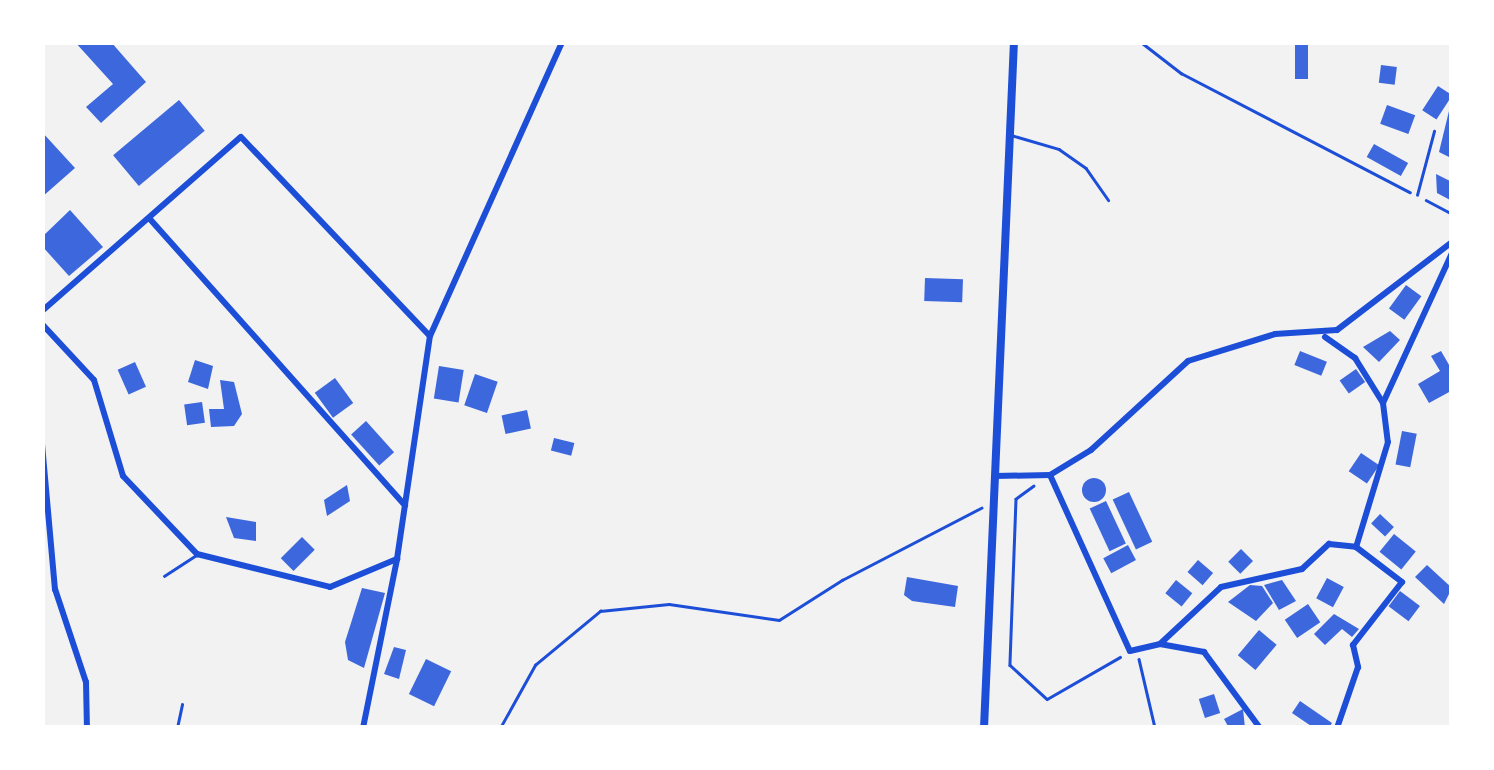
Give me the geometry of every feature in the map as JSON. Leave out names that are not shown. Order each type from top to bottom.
[{"type":"street","points":[[363,728],[397,559],[430,336],[562,42]]},
{"type":"street","points":[[984,728],[992,476],[1014,42]]},
{"type":"street","points":[[42,311],[241,137],[430,336]]},
{"type":"street","points":[[149,218],[406,506]]},
{"type":"street","points":[[1324,336],[1452,242]]},
{"type":"street","points":[[1383,403],[1452,253]]},
{"type":"street","points":[[42,324],[94,380],[123,476],[197,554],[330,588],[397,559]]},
{"type":"street","points":[[992,476],[1050,475],[1091,450],[1188,361],[1275,334],[1324,336],[1355,358],[1383,403],[1388,442],[1356,548]]},
{"type":"street","points":[[42,444],[55,588],[86,682],[87,728]]},
{"type":"street","points":[[1050,475],[1130,651],[1160,644],[1204,652],[1260,728]]},
{"type":"street","points":[[1160,644],[1221,587],[1302,569],[1329,544],[1356,548],[1402,582],[1353,645],[1358,667],[1336,728]]},
{"type":"lane","points":[[1416,195],[1434,131]]},
{"type":"lane","points":[[1009,134],[1058,149],[1086,168],[1108,200]]},
{"type":"lane","points":[[164,576],[197,554]]},
{"type":"lane","points":[[177,728],[182,705]]},
{"type":"path","points":[[1141,42],[1181,72],[1452,214]]},
{"type":"path","points":[[1050,475],[1016,499],[1010,665],[1047,699],[1130,651]]},
{"type":"path","points":[[500,728],[535,664],[600,611],[669,604],[779,620],[991,502]]},
{"type":"path","points":[[1141,648],[1137,668],[1155,728]]},
{"type":"building","points":[[75,42],[111,42],[146,82],[101,123],[86,107],[113,84]]},
{"type":"building","points":[[1295,42],[1308,42],[1308,79],[1295,79]]},
{"type":"building","points":[[1381,65],[1397,67],[1395,85],[1379,83]]},
{"type":"building","points":[[1438,86],[1452,96],[1436,120],[1422,110]]},
{"type":"building","points":[[179,100],[205,131],[139,186],[113,155]]},
{"type":"building","points":[[1387,105],[1415,115],[1408,134],[1380,124]]},
{"type":"building","points":[[1449,111],[1452,112],[1449,157],[1439,152]]},
{"type":"building","points":[[42,132],[75,168],[42,197],[45,165]]},
{"type":"building","points":[[1374,144],[1408,163],[1401,176],[1367,157]]},
{"type":"building","points":[[1436,174],[1452,182],[1452,201],[1437,193]]},
{"type":"building","points":[[70,210],[103,247],[69,276],[42,246],[42,237]]},
{"type":"building","points":[[925,278],[963,279],[962,302],[924,301]]},
{"type":"building","points":[[1406,285],[1421,296],[1404,320],[1389,308]]},
{"type":"building","points":[[1390,331],[1400,340],[1379,362],[1363,347]]},
{"type":"building","points":[[1300,351],[1327,362],[1321,376],[1294,365]]},
{"type":"building","points":[[1441,351],[1452,370],[1451,391],[1429,403],[1418,384],[1440,371],[1431,356]]},
{"type":"building","points":[[195,360],[213,366],[208,389],[188,382]]},
{"type":"building","points":[[135,362],[146,387],[129,394],[118,370]]},
{"type":"building","points":[[439,366],[464,370],[459,403],[434,399]]},
{"type":"building","points":[[1356,369],[1365,382],[1349,394],[1340,380]]},
{"type":"building","points":[[475,374],[498,382],[487,413],[464,405]]},
{"type":"building","points":[[335,378],[353,403],[333,418],[315,393]]},
{"type":"building","points":[[220,380],[234,382],[242,414],[234,426],[211,427],[209,409],[224,409]]},
{"type":"building","points":[[202,402],[205,423],[187,425],[184,405]]},
{"type":"building","points":[[527,410],[531,429],[506,434],[502,415]]},
{"type":"building","points":[[366,421],[394,452],[379,466],[351,434]]},
{"type":"building","points":[[1402,431],[1417,434],[1410,467],[1396,464]]},
{"type":"building","points":[[554,438],[574,443],[571,456],[551,451]]},
{"type":"building","points":[[1361,453],[1379,465],[1367,484],[1349,471]]},
{"type":"building","points":[[1094,478],[1103,481],[1103,499],[1094,502],[1085,499],[1082,490],[1085,481]]},
{"type":"building","points":[[347,485],[350,501],[327,516],[324,500]]},
{"type":"building","points":[[1129,492],[1152,542],[1136,549],[1113,500]]},
{"type":"building","points":[[1106,501],[1126,544],[1110,551],[1090,509]]},
{"type":"building","points":[[1380,514],[1394,527],[1385,536],[1371,524]]},
{"type":"building","points":[[226,517],[256,522],[256,541],[234,538]]},
{"type":"building","points":[[1394,534],[1416,552],[1401,569],[1380,552]]},
{"type":"building","points":[[302,537],[315,550],[294,571],[281,558]]},
{"type":"building","points":[[1128,545],[1136,560],[1111,573],[1103,558]]},
{"type":"building","points":[[1241,549],[1253,561],[1240,574],[1228,562]]},
{"type":"building","points":[[1198,560],[1213,573],[1203,585],[1188,572]]},
{"type":"building","points":[[1427,565],[1452,588],[1444,604],[1415,577]]},
{"type":"building","points":[[907,577],[958,586],[955,607],[912,601],[904,595]]},
{"type":"building","points":[[1327,578],[1344,587],[1333,607],[1316,598]]},
{"type":"building","points":[[1176,580],[1192,593],[1182,606],[1165,593]]},
{"type":"building","points":[[1282,580],[1296,601],[1279,610],[1264,585]]},
{"type":"building","points":[[1250,585],[1262,586],[1273,603],[1256,621],[1228,602]]},
{"type":"building","points":[[362,588],[385,593],[364,668],[348,660],[345,642]]},
{"type":"building","points":[[1400,591],[1420,606],[1409,621],[1389,606]]},
{"type":"building","points":[[1308,604],[1320,622],[1297,638],[1285,620]]},
{"type":"building","points":[[1334,614],[1359,629],[1352,637],[1342,629],[1325,645],[1314,634]]},
{"type":"building","points":[[1259,630],[1277,645],[1255,670],[1238,655]]},
{"type":"building","points":[[394,647],[406,650],[399,679],[384,674]]},
{"type":"building","points":[[426,659],[451,671],[434,706],[409,694]]},
{"type":"building","points":[[1214,694],[1220,713],[1205,718],[1199,699]]},
{"type":"building","points":[[1300,701],[1332,723],[1329,728],[1314,728],[1292,713]]},
{"type":"building","points":[[1243,709],[1245,728],[1229,728],[1224,719]]}]
